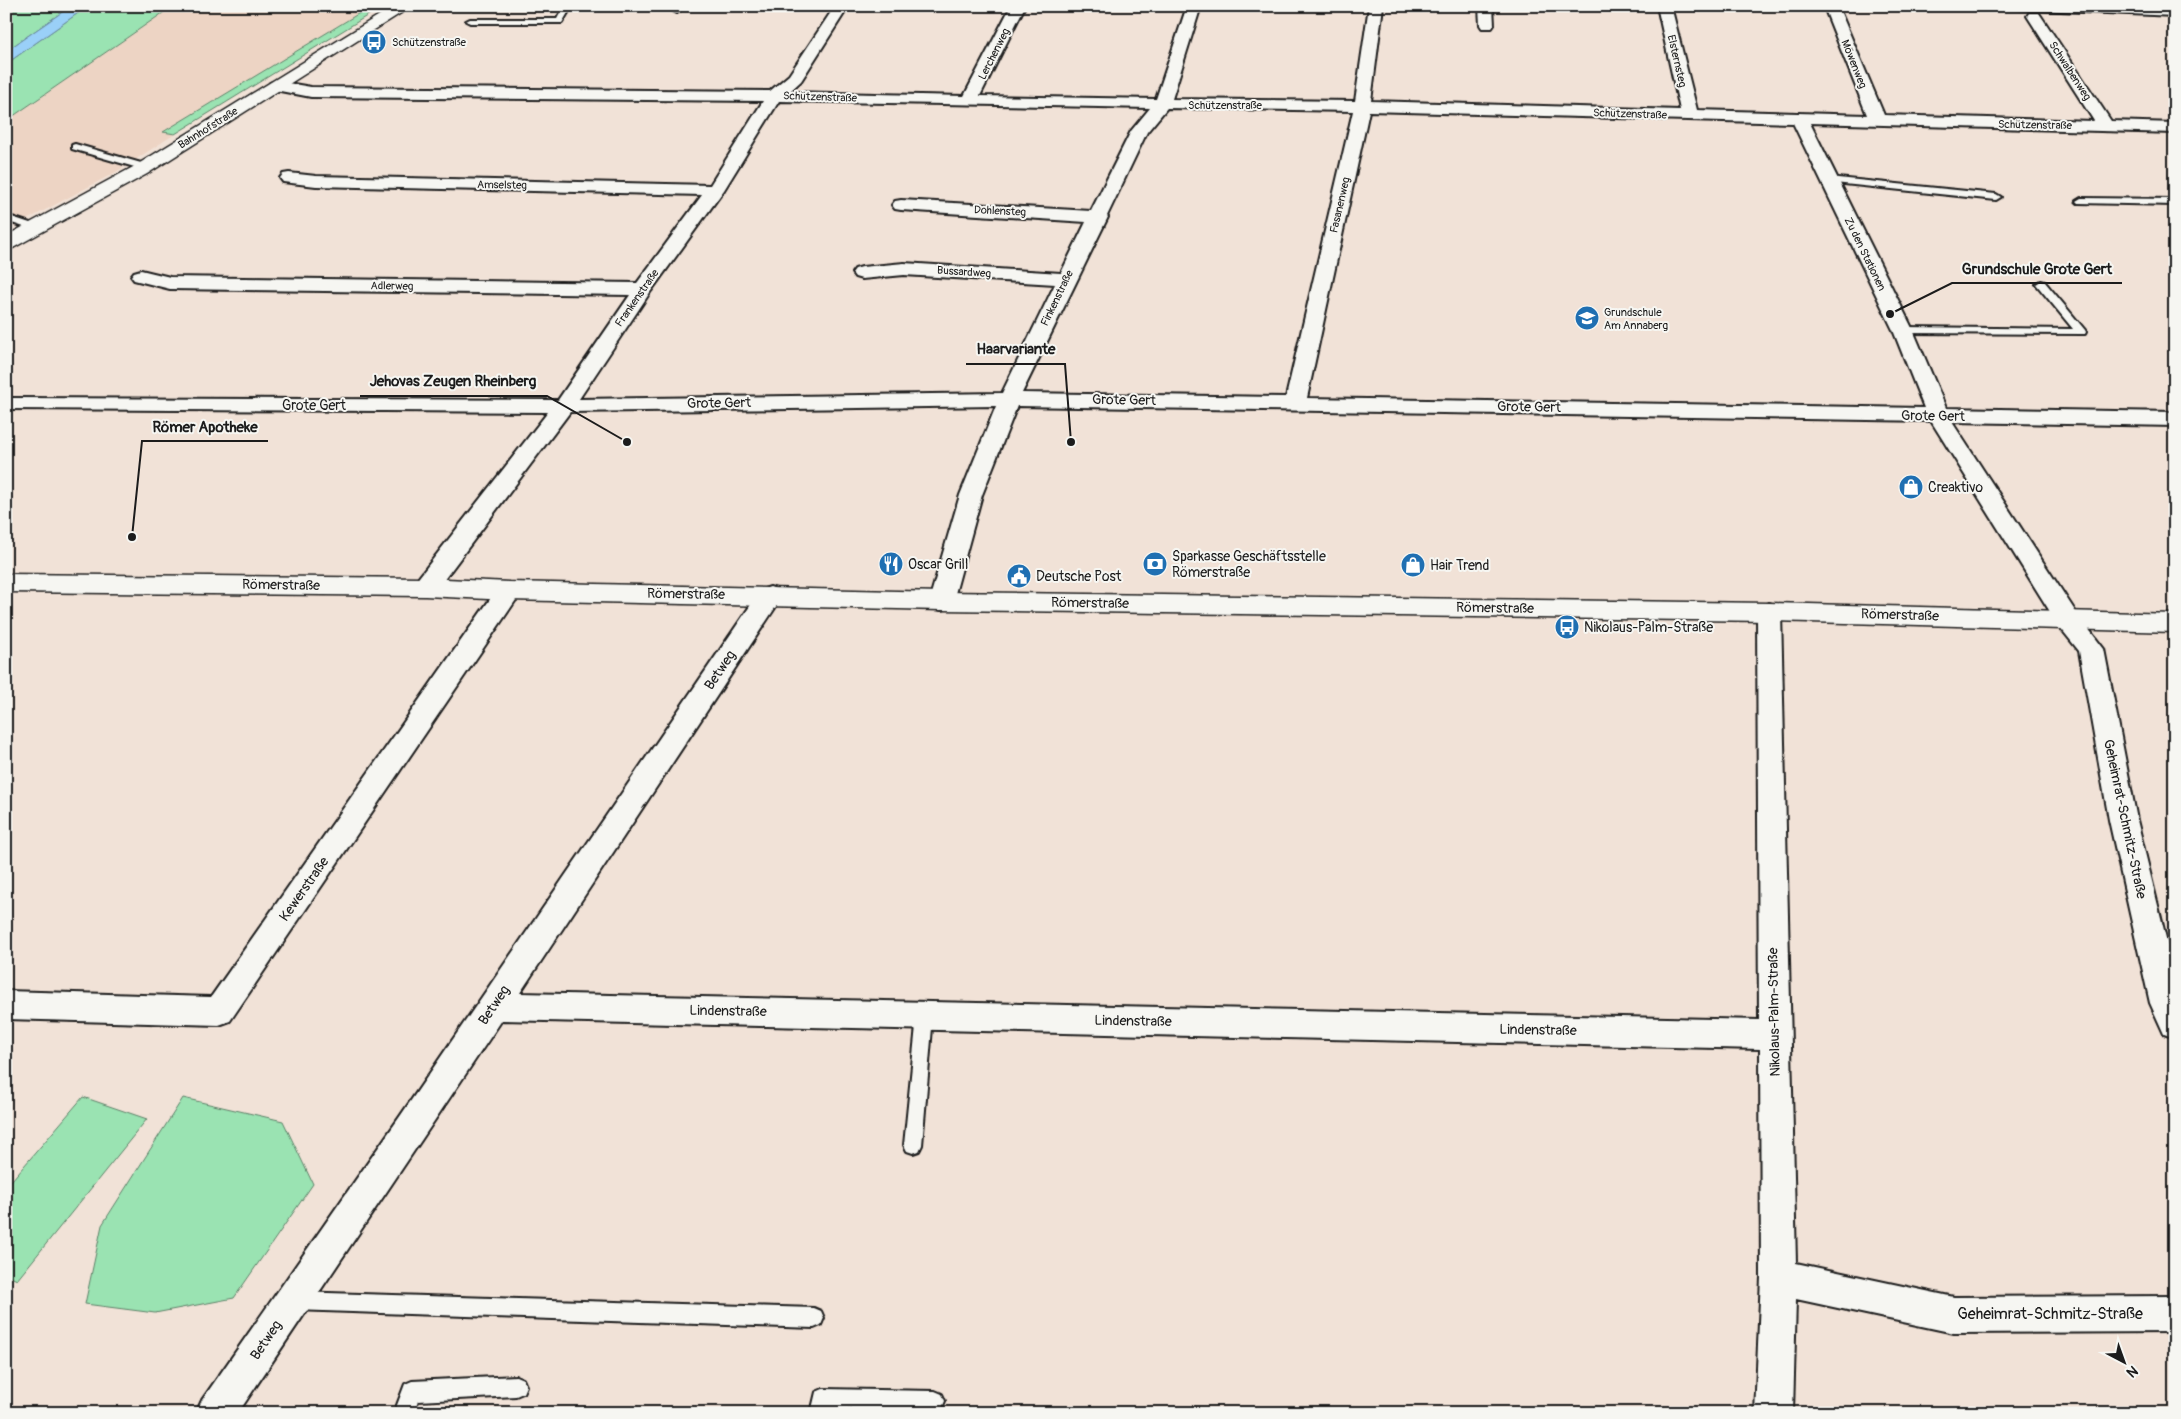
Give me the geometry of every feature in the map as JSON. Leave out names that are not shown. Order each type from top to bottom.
[{"type":"street","name":"Bahnhofstraße","points":[[6,244],[145,167],[405,6]]},
{"type":"street","name":"Frankenstraße","points":[[425,587],[564,406],[643,289],[716,190],[774,96],[795,78],[842,6]]},
{"type":"street","name":"Lerchenweg","points":[[970,101],[1018,6]]},
{"type":"street","name":"Finkenstraße","points":[[942,601],[970,495],[1008,399],[1066,279],[1099,217],[1139,131],[1162,104],[1194,6]]},
{"type":"street","name":"Fasanenweg","points":[[1295,402],[1362,106],[1376,6]]},
{"type":"street","points":[[1486,6],[1487,25]]},
{"type":"street","name":"Elsternsteg","points":[[1664,6],[1690,116]]},
{"type":"street","name":"Möwenweg","points":[[1831,7],[1878,121]]},
{"type":"street","name":"Schwalbenweg","points":[[2031,12],[2106,126]]},
{"type":"street","name":"Schützenstraße","points":[[276,86],[311,92],[774,96],[970,101],[1362,106],[2175,128]]},
{"type":"street","name":"Zu den Stationen","points":[[1800,119],[1902,330],[1938,416],[2068,620]]},
{"type":"street","name":"Amselsteg","points":[[290,178],[316,182],[716,190]]},
{"type":"street","name":"Dohlensteg","points":[[901,205],[1099,217]]},
{"type":"street","name":"Bussardweg","points":[[862,273],[904,269],[1066,279]]},
{"type":"street","name":"Adlerweg","points":[[141,276],[170,283],[643,289]]},
{"type":"street","name":"Grote Gert","points":[[12,404],[564,406],[1008,399],[1295,402],[1938,416],[2175,419]]},
{"type":"street","name":"Römerstraße","points":[[6,583],[425,587],[509,591],[942,601],[1768,612],[2175,624]]},
{"type":"street","name":"Kewerstraße","points":[[6,1005],[220,1011],[509,591]]},
{"type":"street","name":"Betweg","points":[[216,1413],[414,1126],[770,596]]},
{"type":"street","name":"Nikolaus-Palm-Straße","points":[[1768,612],[1779,1277],[1774,1413]]},
{"type":"street","name":"Geheimrat-Schmitz-Straße","points":[[2068,620],[2091,649],[2123,820],[2166,1003],[2175,1024]]},
{"type":"street","name":"Lindenstraße","points":[[493,1006],[1774,1035]]},
{"type":"street","name":"Geheimrat-Schmitz-Straße","points":[[1779,1277],[1954,1315],[2175,1314]]},
{"type":"lane","points":[[470,22],[559,21],[568,6]]},
{"type":"lane","points":[[1994,6],[2031,12],[2175,14]]},
{"type":"lane","points":[[75,147],[145,167]]},
{"type":"lane","points":[[1828,180],[1996,197]]},
{"type":"lane","points":[[2081,201],[2175,202]]},
{"type":"lane","points":[[6,218],[36,228]]},
{"type":"lane","points":[[1902,330],[2081,332],[2041,284]]},
{"type":"lane","points":[[913,1145],[925,1016]]},
{"type":"lane","points":[[292,1301],[814,1318]]},
{"type":"lane","points":[[404,1413],[412,1391],[516,1386]]},
{"type":"lane","points":[[821,1413],[823,1399],[935,1402]]},
{"type":"shaded area","points":[[173,6],[371,6],[163,132],[175,134],[116,172],[6,231],[6,121]]},
{"type":"green space","points":[[6,6],[71,6],[6,51]]},
{"type":"green space","points":[[88,6],[173,6],[6,121],[6,64]]},
{"type":"green space","points":[[371,6],[383,6],[175,134],[163,132]]},
{"type":"green space","points":[[83,1097],[147,1119],[17,1280],[6,1275],[6,1187]]},
{"type":"green space","points":[[183,1098],[283,1121],[313,1184],[234,1298],[155,1313],[85,1304],[102,1225]]},
{"type":"water","points":[[71,6],[88,6],[6,64],[6,51]]},
{"type":"place","name":"Schützenstraße","points":[[374,42]]},
{"type":"place","name":"Grundschule Grote Gert","points":[[1890,314]]},
{"type":"place","name":"Grundschule Am Annaberg","points":[[1587,318]]},
{"type":"place","name":"Jehovas Zeugen Rheinberg","points":[[627,442]]},
{"type":"place","name":"Haarvariante","points":[[1071,442]]},
{"type":"place","name":"Creaktivo","points":[[1911,487]]},
{"type":"place","name":"Römer Apotheke","points":[[132,537]]},
{"type":"place","name":"Oscar Grill","points":[[891,564]]},
{"type":"place","name":"Sparkasse Geschäftsstelle Römerstraße","points":[[1155,564]]},
{"type":"place","name":"Hair Trend","points":[[1413,565]]},
{"type":"place","name":"Deutsche Post","points":[[1019,576]]},
{"type":"place","name":"Nikolaus-Palm-Straße","points":[[1567,627]]}]
